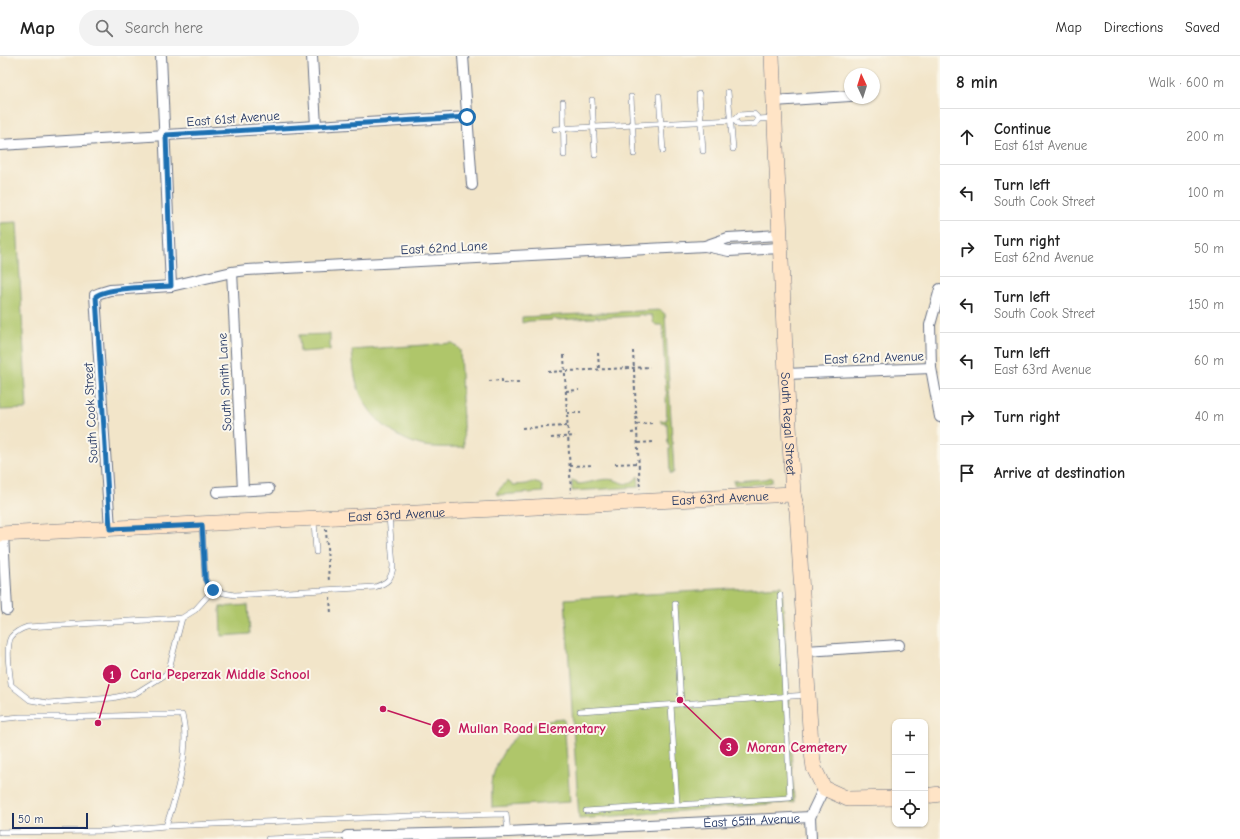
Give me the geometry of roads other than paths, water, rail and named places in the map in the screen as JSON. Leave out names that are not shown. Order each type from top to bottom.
[{"type":"street","points":[[161,56],[166,135],[171,286]]},
{"type":"street","points":[[312,56],[316,126]]},
{"type":"street","points":[[464,56],[472,185]]},
{"type":"street","name":"South Regal Street","points":[[772,56],[786,374],[793,494],[797,510],[811,745],[814,768],[824,788]]},
{"type":"street","points":[[774,101],[844,96]]},
{"type":"street","name":"East 61st Avenue","points":[[0,145],[467,117]]},
{"type":"street","name":"East 62nd Lane","points":[[705,246],[728,238],[780,242]]},
{"type":"street","name":"East 62nd Lane","points":[[171,286],[232,272],[255,269],[705,246],[729,251],[747,250],[780,242]]},
{"type":"street","name":"South Smith Lane","points":[[232,272],[243,490]]},
{"type":"street","name":"South Cook Street","points":[[110,529],[96,296],[110,290],[171,286]]},
{"type":"street","name":"East 62nd Avenue","points":[[786,374],[931,368],[930,325],[940,289]]},
{"type":"street","points":[[931,368],[940,416]]},
{"type":"street","points":[[217,492],[269,489]]},
{"type":"street","name":"East 63rd Avenue","points":[[2,534],[202,525],[320,523],[389,515],[793,494]]},
{"type":"street","points":[[2,534],[7,610]]},
{"type":"street","points":[[806,651],[899,645]]},
{"type":"street","points":[[824,788],[848,799],[892,798]]},
{"type":"street","name":"East 65th Avenue","points":[[347,836],[508,835],[810,817],[824,788]]},
{"type":"street","points":[[928,796],[940,794]]},
{"type":"street","points":[[810,817],[811,839]]},
{"type":"lane","points":[[728,92],[732,120],[733,149]]},
{"type":"lane","points":[[699,94],[703,151]]},
{"type":"lane","points":[[659,96],[663,151]]},
{"type":"lane","points":[[631,97],[634,154]]},
{"type":"lane","points":[[592,100],[595,155]]},
{"type":"lane","points":[[562,102],[564,155]]},
{"type":"lane","points":[[555,129],[732,120],[739,115],[754,114],[759,119]]},
{"type":"lane","points":[[732,120],[739,125],[755,124],[759,119],[774,118]]},
{"type":"lane","points":[[202,525],[205,579],[208,586],[213,590],[235,595],[375,587],[384,584],[390,579],[393,573],[389,515]]},
{"type":"lane","points":[[316,552],[320,523]]},
{"type":"lane","points":[[182,618],[168,673],[136,693],[112,698],[48,703],[30,700],[11,685],[8,647],[11,637],[19,630],[27,628],[182,618],[195,610],[213,590]]},
{"type":"lane","points":[[586,811],[790,798],[780,596]]},
{"type":"lane","points":[[675,604],[681,704]]},
{"type":"lane","points":[[580,711],[808,695]]},
{"type":"lane","points":[[671,705],[677,805]]},
{"type":"lane","points":[[0,719],[20,717],[182,715],[184,722],[185,747],[176,798],[166,826]]},
{"type":"lane","points":[[0,832],[105,831],[166,826],[411,816],[506,814],[508,835]]},
{"type":"lane","points":[[268,839],[347,836]]},
{"type":"place","name":"Moran Cemetery","points":[[680,700]]},
{"type":"place","name":"Mullan Road Elementary","points":[[383,709]]},
{"type":"place","name":"Carla Peperzak Middle School","points":[[98,723]]}]
